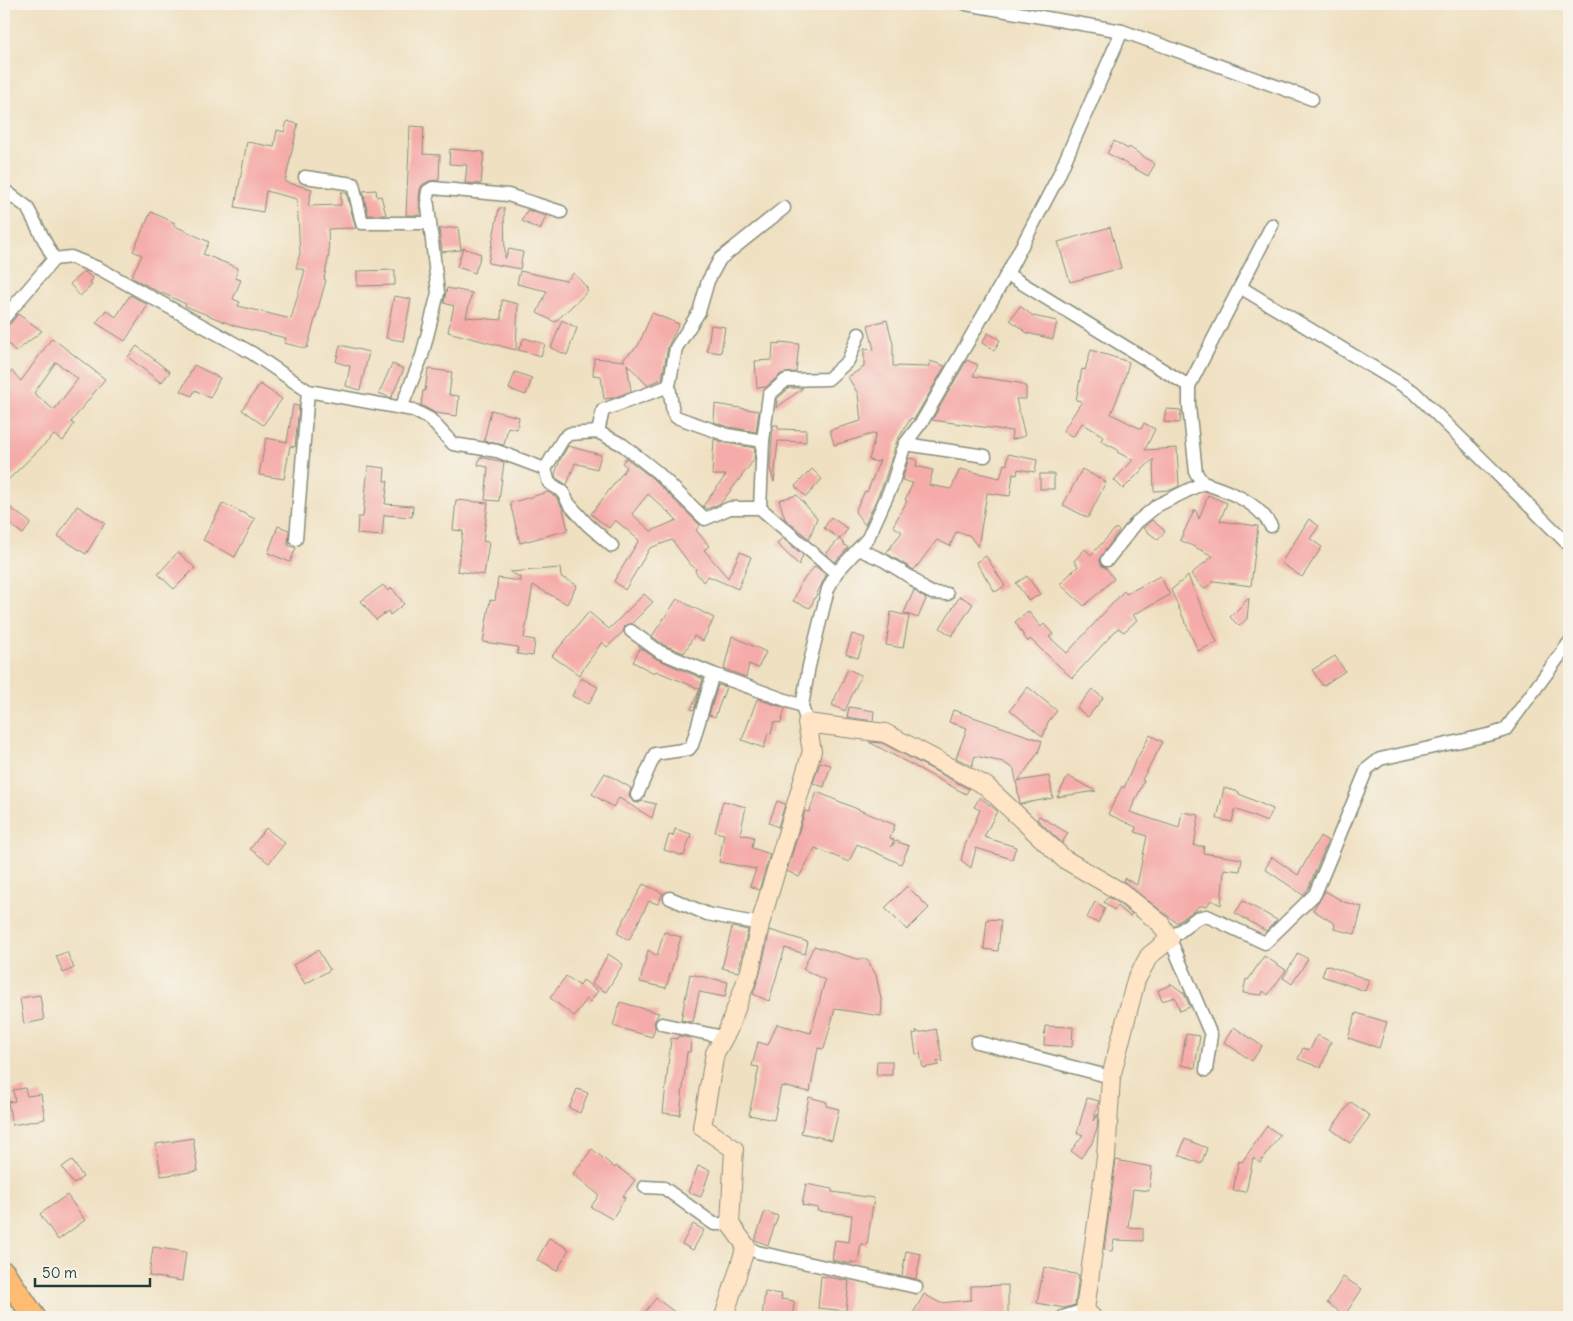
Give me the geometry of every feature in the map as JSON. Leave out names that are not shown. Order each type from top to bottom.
[{"type":"highway","points":[[4,1273],[34,1317]]},
{"type":"street","points":[[966,4],[1122,31],[1312,99]]},
{"type":"street","points":[[916,1287],[757,1252],[746,1246],[730,1224],[734,1149],[702,1127],[716,1053],[728,1030],[750,971],[760,924],[812,751],[805,714],[809,666],[828,589],[836,573],[868,538],[892,485],[905,444],[923,420],[1007,274],[1057,179],[1122,31]]},
{"type":"street","points":[[305,177],[353,184],[362,223],[430,223]]},
{"type":"street","points":[[401,408],[422,356],[438,294],[426,197],[428,191],[433,188],[508,195],[561,212]]},
{"type":"street","points":[[4,190],[27,208],[54,258]]},
{"type":"street","points":[[764,441],[727,435],[676,417],[673,413],[669,386],[676,348],[699,312],[708,281],[720,259],[784,208]]},
{"type":"street","points":[[1271,526],[1266,516],[1255,506],[1222,489],[1203,483],[1196,473],[1189,406],[1189,386],[1272,224]]},
{"type":"street","points":[[4,318],[54,258],[71,257],[100,269],[252,353],[308,391],[413,410],[430,419],[453,444],[497,451],[545,469]]},
{"type":"street","points":[[1007,274],[1189,386]]},
{"type":"street","points":[[1240,287],[1414,392],[1569,545]]},
{"type":"street","points":[[760,508],[764,441],[770,395],[786,380],[828,379],[848,361],[858,334]]},
{"type":"street","points":[[598,432],[602,410],[669,386]]},
{"type":"street","points":[[296,539],[308,391]]},
{"type":"street","points":[[612,546],[581,518],[562,491],[549,483],[545,469],[563,439],[569,434],[598,432],[623,445],[657,472],[705,519],[730,508],[760,508],[836,573]]},
{"type":"street","points":[[905,444],[985,456]]},
{"type":"street","points":[[1107,560],[1137,522],[1158,505],[1203,483]]},
{"type":"street","points":[[858,549],[883,560],[912,578],[924,589],[932,593],[947,594]]},
{"type":"street","points":[[631,631],[660,652],[805,714],[885,733],[986,786],[1064,859],[1121,892],[1160,923],[1170,939],[1212,1035],[1206,1070]]},
{"type":"street","points":[[1063,1317],[1089,1314],[1106,1158],[1111,1077],[1136,980],[1149,956],[1197,918],[1207,916],[1265,942],[1315,894],[1367,769],[1380,759],[1505,730],[1569,643]]},
{"type":"street","points":[[637,795],[655,754],[689,749],[692,745],[713,674]]},
{"type":"street","points":[[670,898],[707,914],[760,924]]},
{"type":"street","points":[[662,1024],[723,1037]]},
{"type":"street","points":[[977,1042],[1111,1077]]},
{"type":"street","points":[[645,1187],[664,1188],[714,1224],[730,1224]]},
{"type":"street","points":[[724,1317],[746,1246]]},
{"type":"building","points":[[287,121],[298,124],[285,182],[312,189],[308,206],[341,205],[341,192],[346,192],[356,228],[328,229],[329,255],[324,279],[326,280],[307,348],[284,343],[286,338],[235,326],[185,306],[186,304],[131,277],[142,255],[133,251],[151,212],[209,242],[203,254],[238,268],[235,278],[241,280],[233,299],[240,302],[238,306],[291,319],[305,270],[296,268],[300,253],[297,199],[266,191],[263,212],[235,207],[247,142],[274,147],[277,130],[284,132]]},
{"type":"building","points":[[410,126],[424,127],[423,154],[440,155],[439,180],[429,181],[422,185],[420,189],[420,215],[406,215]]},
{"type":"building","points":[[1114,141],[1128,149],[1129,147],[1155,164],[1148,176],[1107,153]]},
{"type":"building","points":[[450,149],[484,152],[481,184],[465,183],[467,165],[449,164]]},
{"type":"building","points":[[376,190],[377,197],[381,196],[386,215],[368,215],[363,191]]},
{"type":"building","points":[[499,208],[504,208],[505,259],[509,249],[523,252],[520,269],[488,263]]},
{"type":"building","points":[[527,210],[546,216],[540,230],[522,221]]},
{"type":"building","points":[[458,227],[461,250],[442,252],[439,229]]},
{"type":"building","points":[[1110,227],[1121,268],[1070,282],[1058,242]]},
{"type":"building","points":[[463,248],[481,254],[475,273],[457,267]]},
{"type":"building","points":[[395,270],[395,285],[357,286],[357,271]]},
{"type":"building","points":[[84,271],[93,279],[90,282],[92,285],[80,296],[70,284]]},
{"type":"building","points":[[520,271],[566,281],[574,273],[587,288],[587,292],[555,322],[537,313],[547,291],[517,284]]},
{"type":"building","points":[[447,288],[472,293],[466,317],[501,320],[502,300],[518,304],[516,350],[448,332],[454,306],[444,303]]},
{"type":"building","points":[[130,295],[148,305],[125,341],[96,323],[106,310],[116,317]]},
{"type":"building","points":[[394,296],[411,299],[403,341],[386,338]]},
{"type":"building","points":[[1020,306],[1033,316],[1057,321],[1053,339],[1027,333],[1010,320]]},
{"type":"building","points":[[652,313],[679,324],[668,346],[662,379],[647,385],[627,364],[631,391],[613,398],[604,399],[601,376],[593,375],[594,358],[625,361],[623,359],[638,346]]},
{"type":"building","points":[[18,314],[42,331],[15,352],[4,337],[4,326],[10,324]]},
{"type":"building","points":[[562,320],[577,328],[567,355],[551,348]]},
{"type":"building","points":[[887,320],[893,344],[893,366],[928,367],[930,361],[945,366],[916,416],[914,419],[911,418],[897,441],[884,482],[865,525],[855,512],[865,491],[867,492],[880,460],[877,462],[869,460],[876,433],[834,445],[830,430],[861,421],[858,394],[848,377],[864,367],[864,349],[874,350],[868,325]]},
{"type":"building","points":[[711,325],[725,327],[721,353],[707,351]]},
{"type":"building","points":[[988,333],[1000,340],[994,351],[982,343]]},
{"type":"building","points":[[52,338],[105,379],[71,422],[74,424],[63,441],[54,435],[4,484],[4,378],[12,371],[21,381]],"holes":[[[56,362],[78,379],[54,410],[34,393]]]},
{"type":"building","points":[[524,338],[545,344],[541,356],[518,350]]},
{"type":"building","points":[[780,342],[799,344],[796,372],[781,374],[766,387],[757,388],[755,361],[772,360],[773,343],[780,344]]},
{"type":"building","points":[[340,345],[369,352],[360,390],[346,386],[350,366],[336,362]]},
{"type":"building","points":[[137,346],[170,372],[161,383],[128,357]]},
{"type":"building","points":[[1091,350],[1129,362],[1111,414],[1141,429],[1144,423],[1155,429],[1145,450],[1177,448],[1179,486],[1171,490],[1154,491],[1153,459],[1123,489],[1114,480],[1133,460],[1101,441],[1103,436],[1082,423],[1073,437],[1063,431],[1082,401],[1076,400],[1082,369],[1085,370]]},
{"type":"building","points":[[967,360],[978,365],[973,376],[1019,383],[1026,387],[1026,399],[1016,399],[1025,436],[1011,440],[1012,431],[932,420]]},
{"type":"building","points":[[392,364],[404,369],[391,398],[379,393]]},
{"type":"building","points":[[194,365],[220,378],[210,398],[195,390],[192,396],[181,391]]},
{"type":"building","points":[[428,369],[452,372],[449,395],[459,396],[457,416],[435,413],[421,405]]},
{"type":"building","points":[[515,372],[532,378],[526,395],[509,389]]},
{"type":"building","points":[[260,384],[282,399],[263,425],[242,410]]},
{"type":"building","points":[[789,388],[803,388],[776,408],[777,399]]},
{"type":"building","points":[[715,404],[759,411],[756,432],[714,422]]},
{"type":"building","points":[[293,405],[299,406],[295,447],[290,446],[284,479],[259,475],[266,438],[287,442]]},
{"type":"building","points":[[1166,409],[1181,410],[1180,423],[1164,422]]},
{"type":"building","points":[[491,410],[519,417],[517,429],[508,427],[504,445],[484,441]]},
{"type":"building","points":[[773,425],[778,425],[778,429],[806,430],[806,442],[778,441],[774,482],[770,468]]},
{"type":"building","points":[[714,439],[755,448],[754,460],[721,503],[707,509],[703,506],[726,475],[712,475]]},
{"type":"building","points":[[568,446],[601,455],[597,469],[575,463],[567,485],[556,478],[555,474]]},
{"type":"building","points":[[1008,454],[1037,460],[1035,472],[1018,469],[1017,475],[1013,474],[1010,496],[987,493],[978,547],[969,535],[956,532],[950,546],[937,540],[914,570],[886,553],[902,532],[893,526],[907,501],[905,500],[913,483],[902,480],[909,458],[917,460],[916,466],[933,470],[929,485],[951,489],[960,469],[1000,478],[1004,464],[1007,465]]},
{"type":"building","points":[[480,457],[504,462],[499,501],[485,500],[488,467],[478,465]]},
{"type":"building","points":[[626,458],[652,478],[700,525],[696,530],[709,546],[704,550],[728,578],[740,552],[751,557],[738,589],[708,576],[703,582],[695,571],[696,569],[672,540],[650,548],[625,590],[614,581],[639,540],[615,520],[609,528],[591,514],[627,467],[622,463]],"holes":[[[648,494],[677,520],[651,531],[632,514]]]},
{"type":"building","points":[[368,466],[385,468],[384,481],[388,481],[385,504],[413,506],[412,517],[384,515],[382,536],[357,534],[358,517],[363,517]]},
{"type":"building","points":[[812,469],[822,479],[806,497],[795,486]]},
{"type":"building","points":[[1082,469],[1106,482],[1088,518],[1063,505]]},
{"type":"building","points":[[1040,474],[1054,474],[1054,489],[1040,489]]},
{"type":"building","points":[[548,492],[556,497],[563,509],[568,530],[520,543],[510,503]]},
{"type":"building","points":[[797,495],[817,518],[809,539],[785,519],[779,500]]},
{"type":"building","points":[[1208,495],[1227,503],[1220,521],[1258,526],[1251,586],[1214,581],[1204,589],[1191,574],[1213,556],[1180,540],[1195,509],[1199,519]]},
{"type":"building","points":[[456,500],[488,503],[483,541],[489,542],[484,575],[457,571],[463,531],[453,530]]},
{"type":"building","points":[[4,503],[31,523],[23,534],[4,520]]},
{"type":"building","points":[[223,503],[255,519],[235,557],[203,540]]},
{"type":"building","points":[[77,506],[105,523],[86,554],[58,536]]},
{"type":"building","points":[[831,517],[848,529],[840,539],[824,528]]},
{"type":"building","points":[[1309,519],[1319,526],[1310,539],[1322,547],[1302,577],[1281,563]]},
{"type":"building","points":[[1152,520],[1165,531],[1158,540],[1143,528]]},
{"type":"building","points":[[278,526],[289,530],[288,545],[296,548],[290,562],[268,553]]},
{"type":"building","points":[[1116,528],[1119,531],[1099,559],[1102,566],[1106,568],[1114,579],[1084,606],[1060,584],[1078,566],[1074,561],[1085,549],[1091,555]]},
{"type":"building","points":[[782,538],[803,555],[799,565],[777,544]]},
{"type":"building","points":[[839,539],[848,548],[835,562],[826,554]]},
{"type":"building","points":[[178,552],[195,568],[174,589],[158,574]]},
{"type":"building","points":[[986,556],[1005,586],[995,592],[976,562]]},
{"type":"building","points":[[815,566],[826,575],[810,608],[793,601],[801,583]]},
{"type":"building","points":[[560,568],[561,577],[577,585],[567,604],[533,585],[524,638],[535,640],[533,656],[517,654],[518,647],[483,642],[490,600],[495,601],[498,578],[520,581],[520,577],[510,572]]},
{"type":"building","points":[[1027,576],[1040,594],[1029,601],[1016,583]]},
{"type":"building","points":[[1160,576],[1170,595],[1133,615],[1137,620],[1124,632],[1118,628],[1072,678],[1030,639],[1028,642],[1015,622],[1028,611],[1041,627],[1044,624],[1053,634],[1049,637],[1067,653],[1124,591],[1126,594]]},
{"type":"building","points":[[1188,576],[1217,642],[1198,651],[1171,590]]},
{"type":"building","points":[[383,585],[388,591],[392,588],[404,604],[390,615],[388,611],[376,620],[361,601]]},
{"type":"building","points":[[914,590],[926,599],[918,618],[904,613]]},
{"type":"building","points":[[644,594],[653,602],[632,623],[625,626],[623,632],[607,647],[602,642],[579,675],[552,656],[589,612],[609,629]]},
{"type":"building","points":[[960,596],[973,604],[952,636],[940,628]]},
{"type":"building","points":[[1249,598],[1247,619],[1239,626],[1230,617]]},
{"type":"building","points":[[677,599],[714,618],[703,641],[694,636],[684,653],[664,645],[652,636]]},
{"type":"building","points":[[891,612],[909,616],[903,648],[886,645]]},
{"type":"building","points":[[852,634],[865,638],[858,658],[846,654]]},
{"type":"building","points":[[732,636],[766,652],[758,668],[749,664],[746,677],[724,669]]},
{"type":"building","points":[[640,648],[657,659],[703,679],[694,710],[691,709],[700,689],[656,671],[654,673],[633,662]]},
{"type":"building","points":[[1335,656],[1345,671],[1323,686],[1312,670]]},
{"type":"building","points":[[848,669],[861,675],[845,711],[832,705]]},
{"type":"building","points":[[581,678],[598,687],[589,704],[572,696]]},
{"type":"building","points":[[718,685],[726,687],[715,717],[709,715]]},
{"type":"building","points":[[1028,687],[1057,711],[1048,722],[1043,737],[1010,710]]},
{"type":"building","points":[[1092,689],[1103,698],[1088,717],[1077,708]]},
{"type":"building","points":[[757,699],[785,708],[781,723],[774,722],[771,734],[768,733],[764,748],[742,740]]},
{"type":"building","points":[[849,707],[874,711],[873,721],[847,717]]},
{"type":"building","points":[[953,710],[1042,741],[1038,753],[1018,781],[1049,776],[1053,798],[1020,804],[1014,769],[1003,762],[975,756],[972,766],[956,758],[967,728],[949,722]]},
{"type":"building","points":[[1150,735],[1163,742],[1142,780],[1144,781],[1130,812],[1179,828],[1182,812],[1199,815],[1194,846],[1204,846],[1203,853],[1242,859],[1240,871],[1224,869],[1221,905],[1211,900],[1207,906],[1200,906],[1177,923],[1123,881],[1124,878],[1137,885],[1147,836],[1135,832],[1136,827],[1108,814],[1122,786],[1124,788],[1134,764]]},
{"type":"building","points":[[869,742],[882,743],[969,789],[966,794]]},
{"type":"building","points":[[820,762],[831,765],[824,787],[813,783]]},
{"type":"building","points":[[605,773],[631,788],[629,796],[633,802],[643,801],[656,804],[652,818],[619,798],[613,807],[592,794]]},
{"type":"building","points":[[1068,776],[1096,791],[1057,797]]},
{"type":"building","points":[[1224,788],[1239,792],[1239,794],[1273,809],[1267,822],[1235,809],[1232,822],[1217,819]]},
{"type":"building","points":[[817,792],[895,825],[890,838],[894,840],[891,847],[896,841],[909,846],[901,864],[857,844],[849,862],[815,848],[799,877],[787,871],[805,811],[809,812]]},
{"type":"building","points":[[980,797],[997,811],[984,837],[1016,847],[1012,859],[976,848],[971,868],[961,860],[965,845],[980,810],[974,807]]},
{"type":"building","points":[[723,801],[746,807],[740,834],[754,837],[752,848],[770,854],[759,890],[750,886],[756,869],[719,862],[724,834],[715,832]]},
{"type":"building","points":[[777,801],[785,804],[778,827],[769,823]]},
{"type":"building","points":[[1039,816],[1068,833],[1062,843],[1037,819]]},
{"type":"building","points":[[266,828],[285,843],[269,863],[250,849]]},
{"type":"building","points":[[675,829],[691,834],[684,856],[664,850],[669,835],[673,836]]},
{"type":"building","points":[[1320,836],[1328,841],[1308,889],[1303,895],[1265,869],[1272,857],[1298,875]]},
{"type":"building","points":[[643,884],[663,893],[658,904],[649,901],[629,940],[617,933]]},
{"type":"building","points":[[907,886],[929,908],[907,930],[885,908]]},
{"type":"building","points":[[1325,891],[1344,902],[1362,907],[1355,934],[1334,929],[1335,924],[1313,910]]},
{"type":"building","points":[[1108,897],[1132,914],[1130,916],[1117,906],[1114,910],[1104,902]]},
{"type":"building","points":[[1243,901],[1277,920],[1266,931],[1235,913]]},
{"type":"building","points":[[1095,902],[1105,908],[1098,923],[1087,918]]},
{"type":"building","points":[[987,919],[1001,920],[998,951],[984,949]]},
{"type":"building","points":[[732,927],[748,930],[738,972],[722,968]]},
{"type":"building","points":[[770,930],[808,942],[805,954],[785,948],[769,1001],[753,994]]},
{"type":"building","points":[[664,932],[681,937],[666,988],[640,982],[648,950],[657,956]]},
{"type":"building","points":[[814,946],[857,959],[867,959],[876,975],[882,1004],[881,1016],[835,1009],[824,1049],[818,1048],[810,1092],[781,1086],[774,1120],[749,1115],[759,1067],[752,1066],[758,1042],[768,1045],[777,1024],[811,1033],[825,980],[803,969]]},
{"type":"building","points":[[318,950],[330,970],[305,984],[293,965]]},
{"type":"building","points":[[67,952],[74,968],[63,973],[56,956]]},
{"type":"building","points":[[1298,953],[1308,959],[1292,984],[1283,978]]},
{"type":"building","points":[[608,954],[623,964],[606,992],[592,984]]},
{"type":"building","points":[[1264,956],[1286,970],[1268,995],[1263,991],[1262,995],[1243,993],[1246,979],[1248,980]]},
{"type":"building","points":[[1326,965],[1369,980],[1365,991],[1322,976]]},
{"type":"building","points":[[690,974],[728,982],[725,997],[699,992],[693,1022],[681,1020]]},
{"type":"building","points":[[566,976],[580,986],[583,980],[598,991],[590,1002],[587,999],[574,1016],[550,998]]},
{"type":"building","points":[[1170,983],[1184,993],[1190,1007],[1180,1011],[1175,997],[1162,1001],[1158,990],[1171,985]]},
{"type":"building","points":[[40,995],[44,1020],[24,1024],[20,998]]},
{"type":"building","points":[[620,1002],[659,1013],[654,1022],[655,1028],[652,1037],[613,1026]]},
{"type":"building","points":[[1356,1013],[1387,1022],[1379,1048],[1348,1038]]},
{"type":"building","points":[[1045,1026],[1073,1027],[1072,1047],[1044,1045]]},
{"type":"building","points":[[1234,1027],[1262,1046],[1252,1061],[1224,1042]]},
{"type":"building","points":[[936,1029],[943,1062],[937,1061],[939,1065],[923,1068],[920,1053],[916,1054],[913,1034],[917,1033],[916,1030],[919,1033]]},
{"type":"building","points":[[1186,1034],[1200,1036],[1195,1068],[1181,1065]]},
{"type":"building","points":[[1317,1035],[1331,1042],[1321,1068],[1298,1059],[1303,1048],[1310,1050]]},
{"type":"building","points":[[678,1036],[690,1038],[691,1040],[690,1052],[687,1052],[680,1115],[663,1113],[671,1038],[677,1039]]},
{"type":"building","points":[[877,1061],[892,1061],[892,1075],[876,1075]]},
{"type":"building","points":[[25,1088],[27,1096],[41,1094],[45,1119],[12,1125],[8,1102],[15,1101],[13,1090]]},
{"type":"building","points":[[577,1089],[588,1093],[580,1113],[569,1108]]},
{"type":"building","points":[[809,1097],[827,1102],[826,1106],[839,1109],[832,1140],[801,1133]]},
{"type":"building","points":[[1087,1098],[1099,1101],[1093,1121],[1098,1114],[1097,1128],[1092,1143],[1081,1158],[1071,1151],[1083,1135],[1077,1133]]},
{"type":"building","points":[[1351,1102],[1370,1116],[1350,1143],[1331,1129]]},
{"type":"building","points":[[1267,1126],[1280,1135],[1260,1163],[1253,1158],[1246,1192],[1233,1190],[1239,1161],[1242,1162]]},
{"type":"building","points":[[193,1138],[198,1171],[161,1176],[156,1144]]},
{"type":"building","points":[[1185,1139],[1207,1148],[1201,1164],[1179,1155]]},
{"type":"building","points":[[592,1149],[615,1168],[616,1166],[635,1180],[623,1196],[625,1198],[612,1219],[591,1207],[599,1195],[573,1174]]},
{"type":"building","points":[[72,1160],[83,1177],[73,1184],[62,1167]]},
{"type":"building","points":[[1116,1160],[1152,1167],[1149,1191],[1133,1189],[1128,1227],[1143,1228],[1143,1241],[1114,1240],[1112,1251],[1104,1250]]},
{"type":"building","points":[[698,1166],[710,1170],[701,1197],[688,1192]]},
{"type":"building","points":[[806,1184],[832,1189],[832,1192],[874,1198],[867,1245],[861,1244],[858,1263],[851,1262],[851,1264],[832,1260],[835,1240],[849,1242],[852,1215],[817,1211],[818,1208],[802,1205]]},
{"type":"building","points":[[67,1195],[85,1220],[58,1240],[40,1214]]},
{"type":"building","points":[[765,1211],[778,1216],[768,1245],[755,1240]]},
{"type":"building","points":[[693,1224],[704,1230],[693,1250],[682,1244]]},
{"type":"building","points":[[549,1238],[569,1249],[557,1271],[537,1260]]},
{"type":"building","points":[[153,1247],[186,1252],[182,1281],[149,1276]]},
{"type":"building","points":[[906,1251],[921,1254],[916,1279],[902,1276]]},
{"type":"building","points":[[1044,1267],[1079,1275],[1075,1305],[1064,1308],[1037,1303]]},
{"type":"building","points":[[821,1276],[849,1281],[846,1311],[818,1308]]},
{"type":"building","points":[[1343,1277],[1362,1289],[1345,1315],[1327,1303]]},
{"type":"building","points":[[1008,1285],[1008,1315],[911,1317],[924,1294],[940,1303],[971,1300],[971,1286]]},
{"type":"building","points":[[765,1292],[782,1294],[781,1299],[794,1301],[793,1317],[762,1317]]},
{"type":"building","points":[[656,1298],[681,1317],[641,1317]]}]
